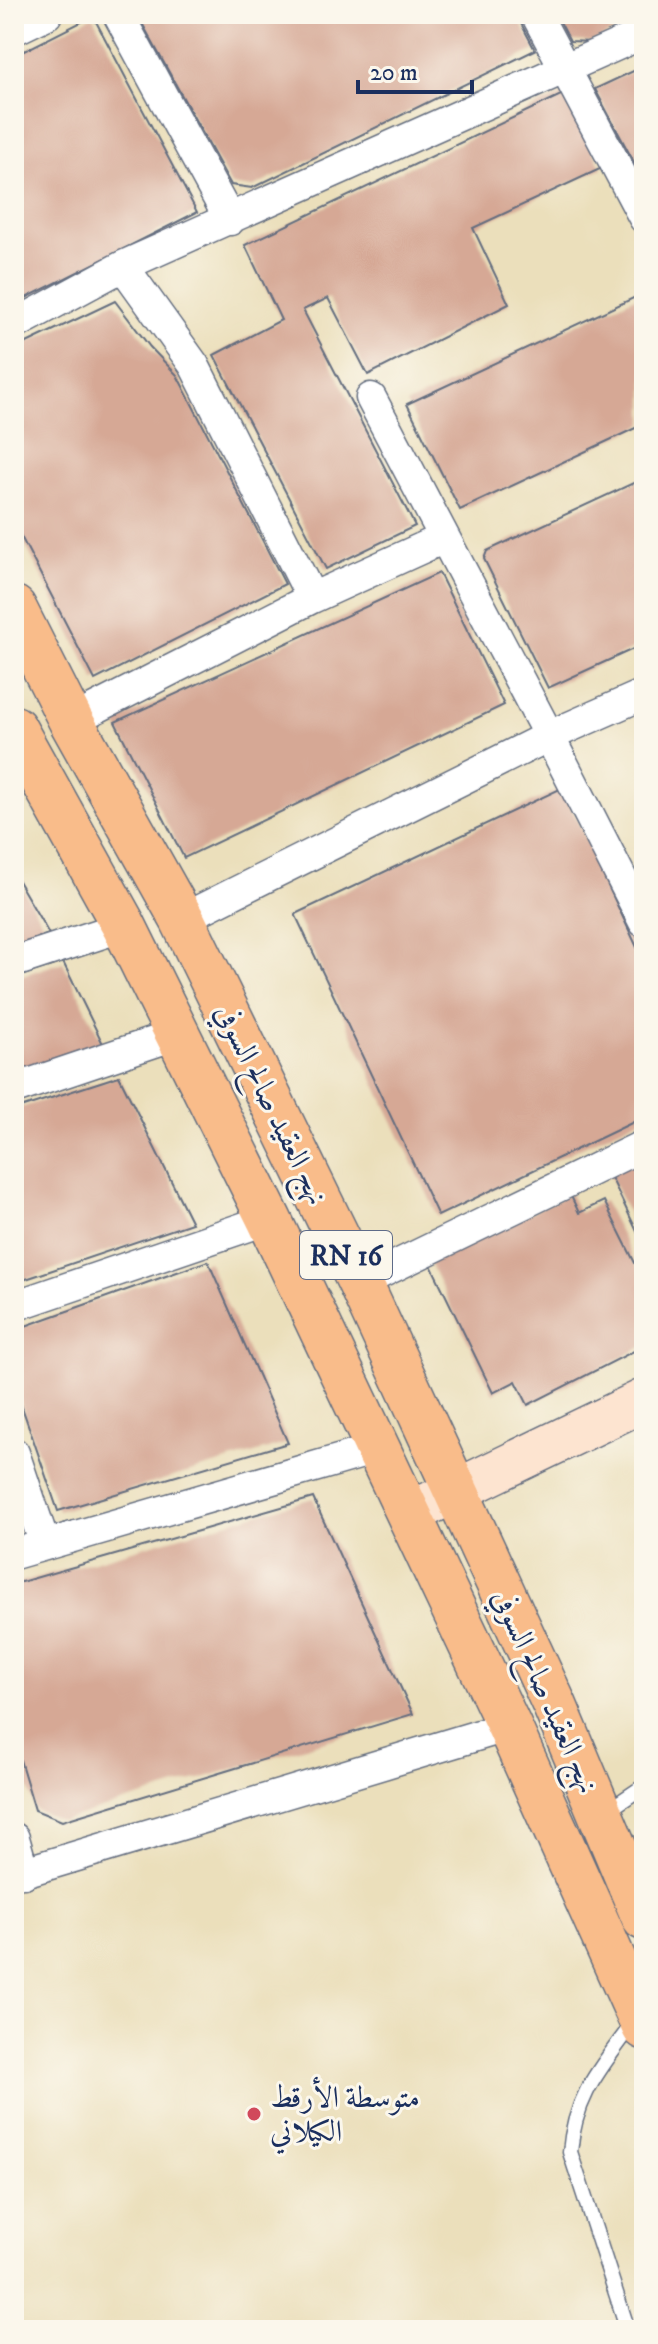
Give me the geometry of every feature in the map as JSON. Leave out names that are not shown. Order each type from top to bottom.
[{"type":"main road","name":"نهج العقيد صالح السوفي","points":[[14,608],[71,721],[182,919],[360,1283],[555,1706],[644,1918]]},
{"type":"main road","name":"نهج العقيد صالح السوفي","points":[[14,728],[124,926],[269,1219],[509,1726],[641,2021]]},
{"type":"main road","points":[[410,1513],[644,1400]]},
{"type":"street","points":[[14,30],[47,14]]},
{"type":"street","points":[[118,14],[230,220]]},
{"type":"street","points":[[536,14],[644,218]]},
{"type":"street","points":[[14,325],[123,266],[644,33]]},
{"type":"street","points":[[123,266],[194,365],[312,598]]},
{"type":"street","points":[[371,398],[644,922]]},
{"type":"street","points":[[71,721],[312,598],[444,538]]},
{"type":"street","points":[[182,919],[549,736],[644,694]]},
{"type":"street","points":[[14,962],[124,926]]},
{"type":"street","points":[[14,1089],[178,1034]]},
{"type":"street","points":[[360,1283],[644,1145]]},
{"type":"street","points":[[14,1306],[269,1219]]},
{"type":"street","points":[[14,1554],[376,1449]]},
{"type":"street","points":[[14,1453],[45,1545]]},
{"type":"street","points":[[14,1838],[19,1874],[509,1726]]},
{"type":"lane","points":[[600,1815],[644,1786]]},
{"type":"lane","points":[[628,2330],[570,2152],[572,2129],[585,2091],[641,2021]]},
{"type":"building","points":[[137,14],[516,14],[535,50],[252,188],[231,185]]},
{"type":"building","points":[[556,14],[644,14],[644,17],[592,42],[570,41]]},
{"type":"building","points":[[93,16],[197,212],[14,304],[14,56]]},
{"type":"building","points":[[644,66],[644,181],[595,89]]},
{"type":"building","points":[[563,94],[602,168],[473,228],[509,304],[368,375],[328,298],[303,310],[415,526],[326,569],[214,355],[281,320],[245,245]]},
{"type":"building","points":[[644,293],[644,424],[460,510],[407,404]]},
{"type":"building","points":[[115,301],[150,347],[177,375],[285,584],[95,680],[14,523],[14,349]]},
{"type":"building","points":[[644,478],[644,644],[548,688],[484,559],[487,551]]},
{"type":"building","points":[[439,573],[504,705],[184,858],[115,722]]},
{"type":"building","points":[[562,788],[644,962],[644,1117],[438,1216],[295,914]]},
{"type":"building","points":[[14,874],[49,934],[14,946]]},
{"type":"building","points":[[63,962],[104,1046],[14,1076],[14,978]]},
{"type":"building","points":[[119,1076],[192,1223],[14,1283],[14,1110]]},
{"type":"building","points":[[644,1156],[644,1246],[609,1173]]},
{"type":"building","points":[[570,1194],[579,1213],[604,1201],[644,1281],[644,1346],[528,1405],[516,1381],[493,1393],[429,1261]]},
{"type":"building","points":[[208,1261],[288,1443],[58,1511],[14,1384],[14,1330]]},
{"type":"building","points":[[313,1498],[413,1714],[62,1821],[35,1810],[14,1740],[14,1584]]},
{"type":"place","name":"متوسطة الأرقط الكيلاني","points":[[254,2114]]}]
